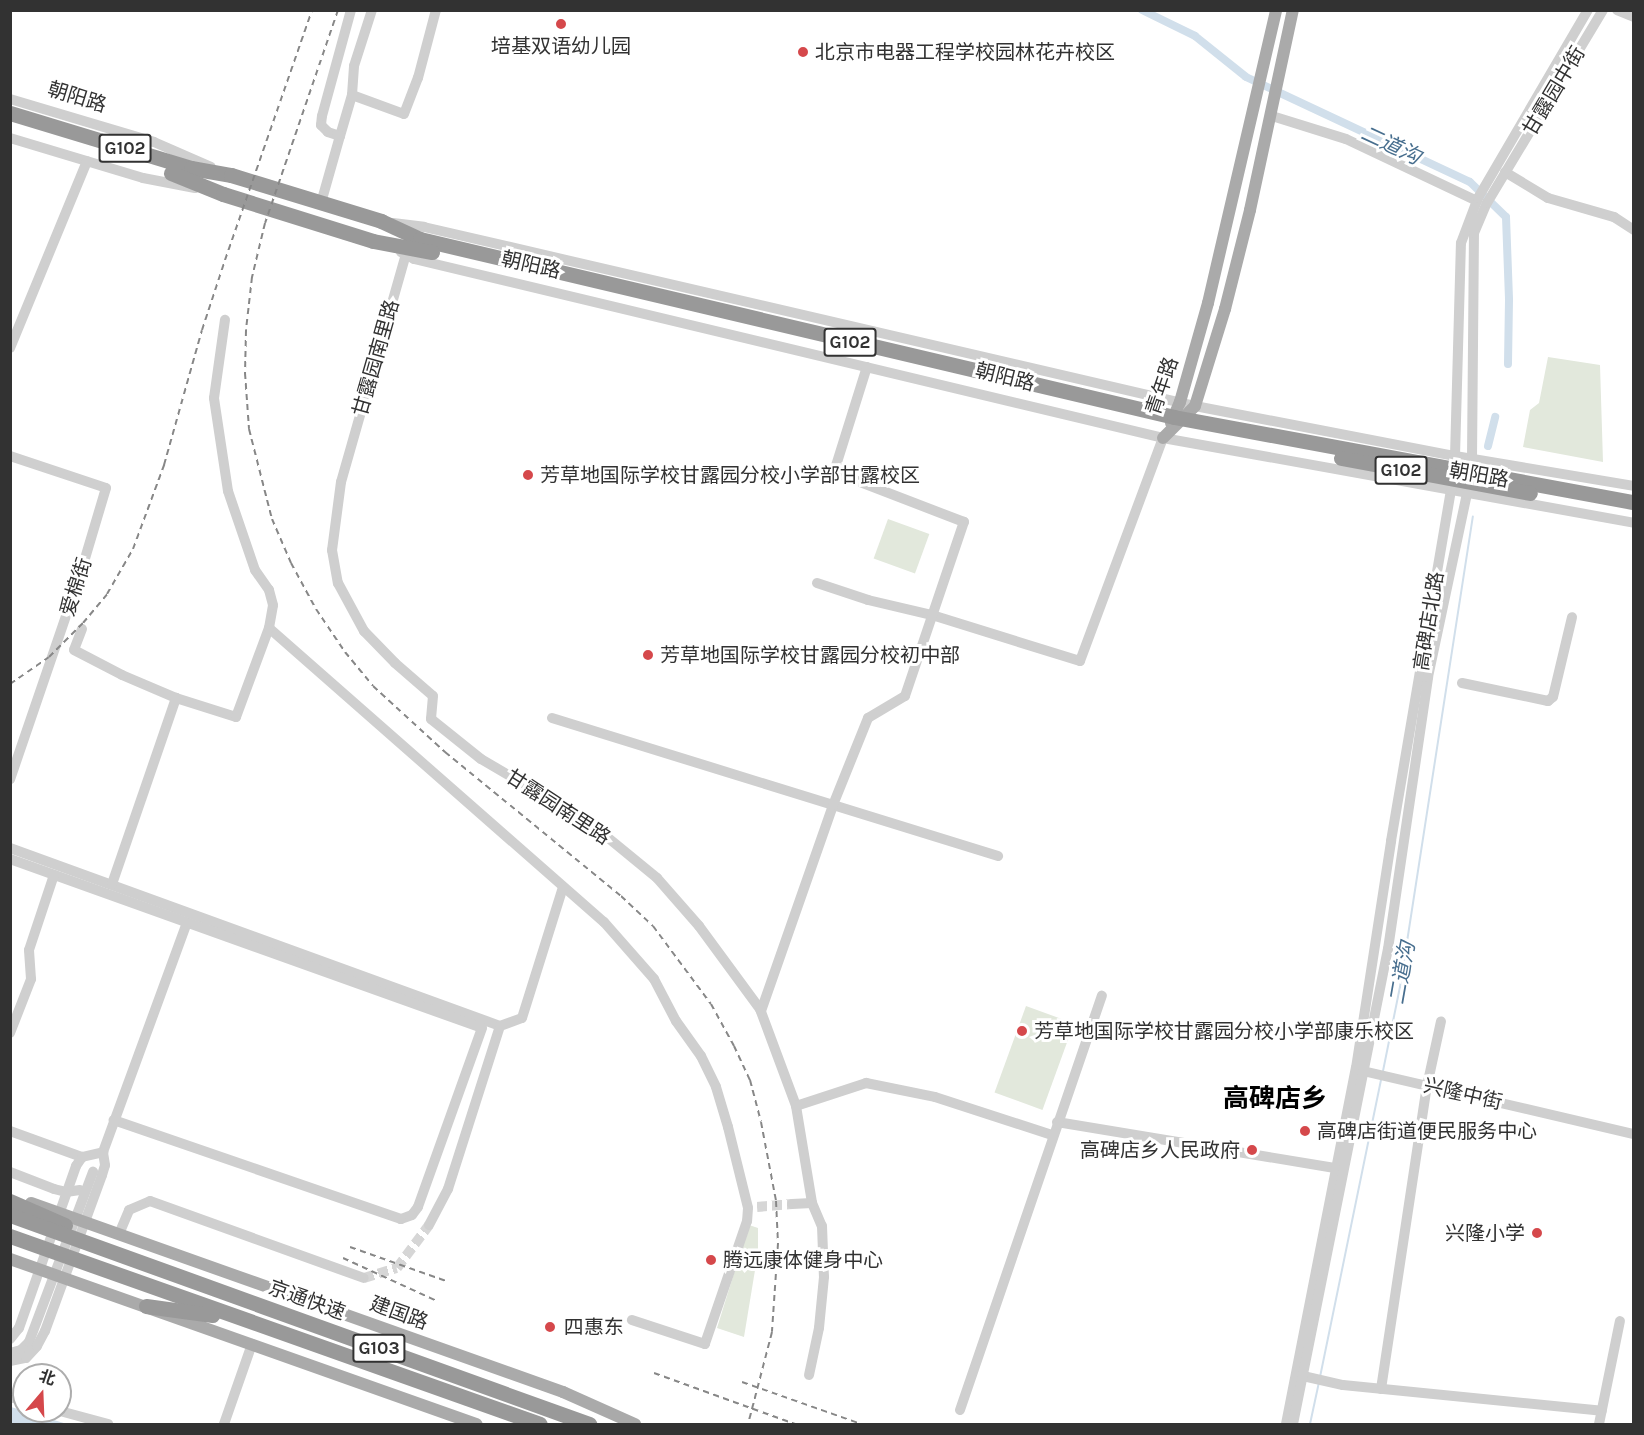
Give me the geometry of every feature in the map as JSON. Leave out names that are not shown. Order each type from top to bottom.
[{"type":"highway","name":"朝阳路","points":[[16,122],[191,168],[231,176],[381,221],[420,239],[526,269]]},
{"type":"highway","name":"朝阳路","points":[[16,122],[188,178],[224,194],[373,241],[526,269],[1174,422],[1453,474],[1634,502]]},
{"type":"highway","name":"朝阳路","points":[[1469,476],[1634,511]]},
{"type":"highway","points":[[10,1198],[169,1272]]},
{"type":"highway","name":"京通快速","points":[[10,1215],[589,1425]]},
{"type":"highway","name":"京通快速","points":[[10,1236],[540,1425]]},
{"type":"highway","points":[[146,1306],[242,1319]]},
{"type":"main road","name":"青年路","points":[[1174,422],[1208,303],[1276,10]]},
{"type":"main road","name":"青年路","points":[[1174,422],[1195,406],[1225,309],[1272,114],[1293,10]]},
{"type":"main road","name":"建国路","points":[[10,1198],[119,1234],[563,1392],[635,1425]]},
{"type":"main road","points":[[10,1259],[477,1425]]},
{"type":"street","points":[[340,136],[328,132],[321,125],[351,10]]},
{"type":"street","points":[[321,203],[352,95],[354,66],[372,10]]},
{"type":"street","points":[[352,95],[404,114],[418,78],[436,10]]},
{"type":"street","name":"甘露园中街","points":[[1501,169],[1588,10]]},
{"type":"street","name":"甘露园中街","points":[[1501,169],[1604,10]]},
{"type":"street","points":[[1617,10],[1634,17]]},
{"type":"street","name":"朝阳路","points":[[10,99],[16,122],[87,161],[143,178],[224,194]]},
{"type":"street","points":[[1272,114],[1346,139],[1480,200],[1501,169],[1548,198],[1614,217],[1634,230]]},
{"type":"street","points":[[10,348],[87,161]]},
{"type":"street","name":"高碑店北路","points":[[1413,750],[1453,474],[1459,257],[1464,230],[1480,200]]},
{"type":"street","name":"高碑店北路","points":[[1413,750],[1469,476],[1472,245],[1480,200]]},
{"type":"street","name":"朝阳路","points":[[373,241],[414,259],[526,269],[867,367],[1453,474],[1634,486]]},
{"type":"street","name":"甘露园南里路","points":[[406,254],[339,493],[332,550],[338,583],[364,631],[394,663],[433,696],[431,719],[481,759],[590,823],[657,878],[699,926],[761,1011],[796,1106],[812,1203],[822,1226],[824,1277],[819,1328],[809,1375]]},
{"type":"street","points":[[82,629],[74,650],[122,675],[176,698],[236,717],[268,628],[273,605],[269,590],[255,570],[228,491],[218,434],[214,398],[225,320]]},
{"type":"street","points":[[761,1011],[833,805],[868,718],[905,696],[964,522],[834,472],[867,367]]},
{"type":"street","name":"朝阳路","points":[[1195,406],[1453,474]]},
{"type":"street","points":[[817,584],[868,600],[932,615],[1080,661],[1174,422]]},
{"type":"street","name":"爱棉街","points":[[10,456],[106,488],[80,575],[10,779]]},
{"type":"street","name":"朝阳路","points":[[1469,476],[1634,523]]},
{"type":"street","points":[[1462,683],[1534,700],[1548,701],[1552,697],[1572,617]]},
{"type":"street","points":[[268,628],[604,922],[654,979],[676,1020],[701,1056],[716,1087],[753,1207],[705,1344],[632,1320]]},
{"type":"street","points":[[112,884],[176,698]]},
{"type":"street","points":[[552,718],[998,856]]},
{"type":"street","points":[[1293,1425],[1308,1377],[1392,929],[1413,750]]},
{"type":"street","points":[[1286,1425],[1356,1068],[1391,841],[1413,750]]},
{"type":"street","points":[[10,848],[500,1026],[522,1018],[563,887]]},
{"type":"street","points":[[10,859],[482,1028],[417,1207],[412,1215],[401,1220],[114,1120]]},
{"type":"street","points":[[10,1033],[32,979],[29,950],[54,875]]},
{"type":"street","points":[[10,1339],[19,1329],[88,1168],[102,1152],[187,923]]},
{"type":"street","points":[[960,1410],[1052,1135],[1102,996]]},
{"type":"street","points":[[1381,1389],[1427,1086],[1442,1021]]},
{"type":"street","points":[[429,1225],[448,1190],[500,1026]]},
{"type":"street","name":"兴隆中街","points":[[1365,1071],[1634,1134]]},
{"type":"street","points":[[796,1106],[866,1083],[935,1097],[1052,1135]]},
{"type":"street","points":[[1057,1122],[1336,1168]]},
{"type":"street","points":[[10,1131],[88,1168],[105,1165],[102,1152]]},
{"type":"street","points":[[10,1344],[24,1335],[29,1325],[88,1168]]},
{"type":"street","points":[[10,1353],[21,1350],[29,1342],[88,1168]]},
{"type":"street","points":[[10,1361],[26,1358],[41,1339],[88,1168]]},
{"type":"street","points":[[10,1172],[54,1190],[66,1192],[80,1190]]},
{"type":"street","points":[[119,1234],[129,1210],[150,1201],[364,1278]]},
{"type":"street","points":[[792,1204],[812,1203]]},
{"type":"street","points":[[1599,1425],[1620,1321]]},
{"type":"street","points":[[224,1425],[252,1344]]},
{"type":"street","points":[[1308,1377],[1332,1383],[1381,1389],[1602,1411]]},
{"type":"street","points":[[72,1414],[108,1425]]},
{"type":"shaded area","points":[[1548,357],[1600,365],[1603,462],[1523,447],[1530,410],[1539,403]]},
{"type":"shaded area","points":[[888,519],[929,534],[915,574],[874,558]]},
{"type":"shaded area","points":[[1026,1006],[1074,1023],[1042,1110],[995,1092]]},
{"type":"shaded area","points":[[749,1225],[758,1228],[758,1252],[744,1337],[717,1328]]},
{"type":"shaded area","points":[[10,1407],[12,1407],[12,1423],[67,1424],[11,1424]]},
{"type":"waterway","name":"二道沟","points":[[1142,10],[1195,36],[1246,77],[1470,182],[1506,217],[1509,300],[1508,364]]},
{"type":"waterway","name":"二道沟","points":[[1488,446],[1495,417]]},
{"type":"waterway","name":"二道沟","points":[[1383,1071],[1400,987],[1473,517]]},
{"type":"waterway","name":"二道沟","points":[[1320,1377],[1381,1080]]},
{"type":"waterway","name":"二道沟","points":[[1310,1424],[1319,1382]]},
{"type":"tunnel","points":[[757,1207],[792,1204]]},
{"type":"tunnel","points":[[364,1278],[397,1268],[429,1225]]},
{"type":"railway","points":[[10,684],[49,657],[83,623],[107,594],[133,549],[164,465],[202,330],[225,260],[312,10]]},
{"type":"railway","points":[[338,10],[265,223],[252,277],[246,330],[245,373],[249,429],[272,519],[291,563],[316,609],[345,652],[373,686],[445,752],[621,896],[653,926],[711,1004],[734,1046],[750,1080],[761,1122],[776,1201],[778,1243],[772,1332],[748,1424]]},
{"type":"railway","points":[[350,1247],[446,1281]]},
{"type":"railway","points":[[343,1258],[437,1301]]},
{"type":"railway","points":[[654,1373],[795,1424]]},
{"type":"railway","points":[[742,1382],[861,1424]]},
{"type":"place","name":"培基双语幼儿园","points":[[561,24]]},
{"type":"place","name":"北京市电器工程学校园林花卉校区","points":[[803,52]]},
{"type":"place","name":"芳草地国际学校甘露园分校小学部甘露校区","points":[[528,475]]},
{"type":"place","name":"芳草地国际学校甘露园分校初中部","points":[[648,655]]},
{"type":"place","name":"芳草地国际学校甘露园分校小学部康乐校区","points":[[1022,1031]]},
{"type":"place","name":"高碑店街道便民服务中心","points":[[1305,1131]]},
{"type":"place","name":"高碑店乡人民政府","points":[[1252,1150]]},
{"type":"place","name":"兴隆小学","points":[[1537,1233]]},
{"type":"place","name":"腾远康体健身中心","points":[[711,1260]]},
{"type":"place","name":"四惠东","points":[[550,1327]]},
{"type":"district","name":"高碑店乡","points":[[1275,1099]]}]
